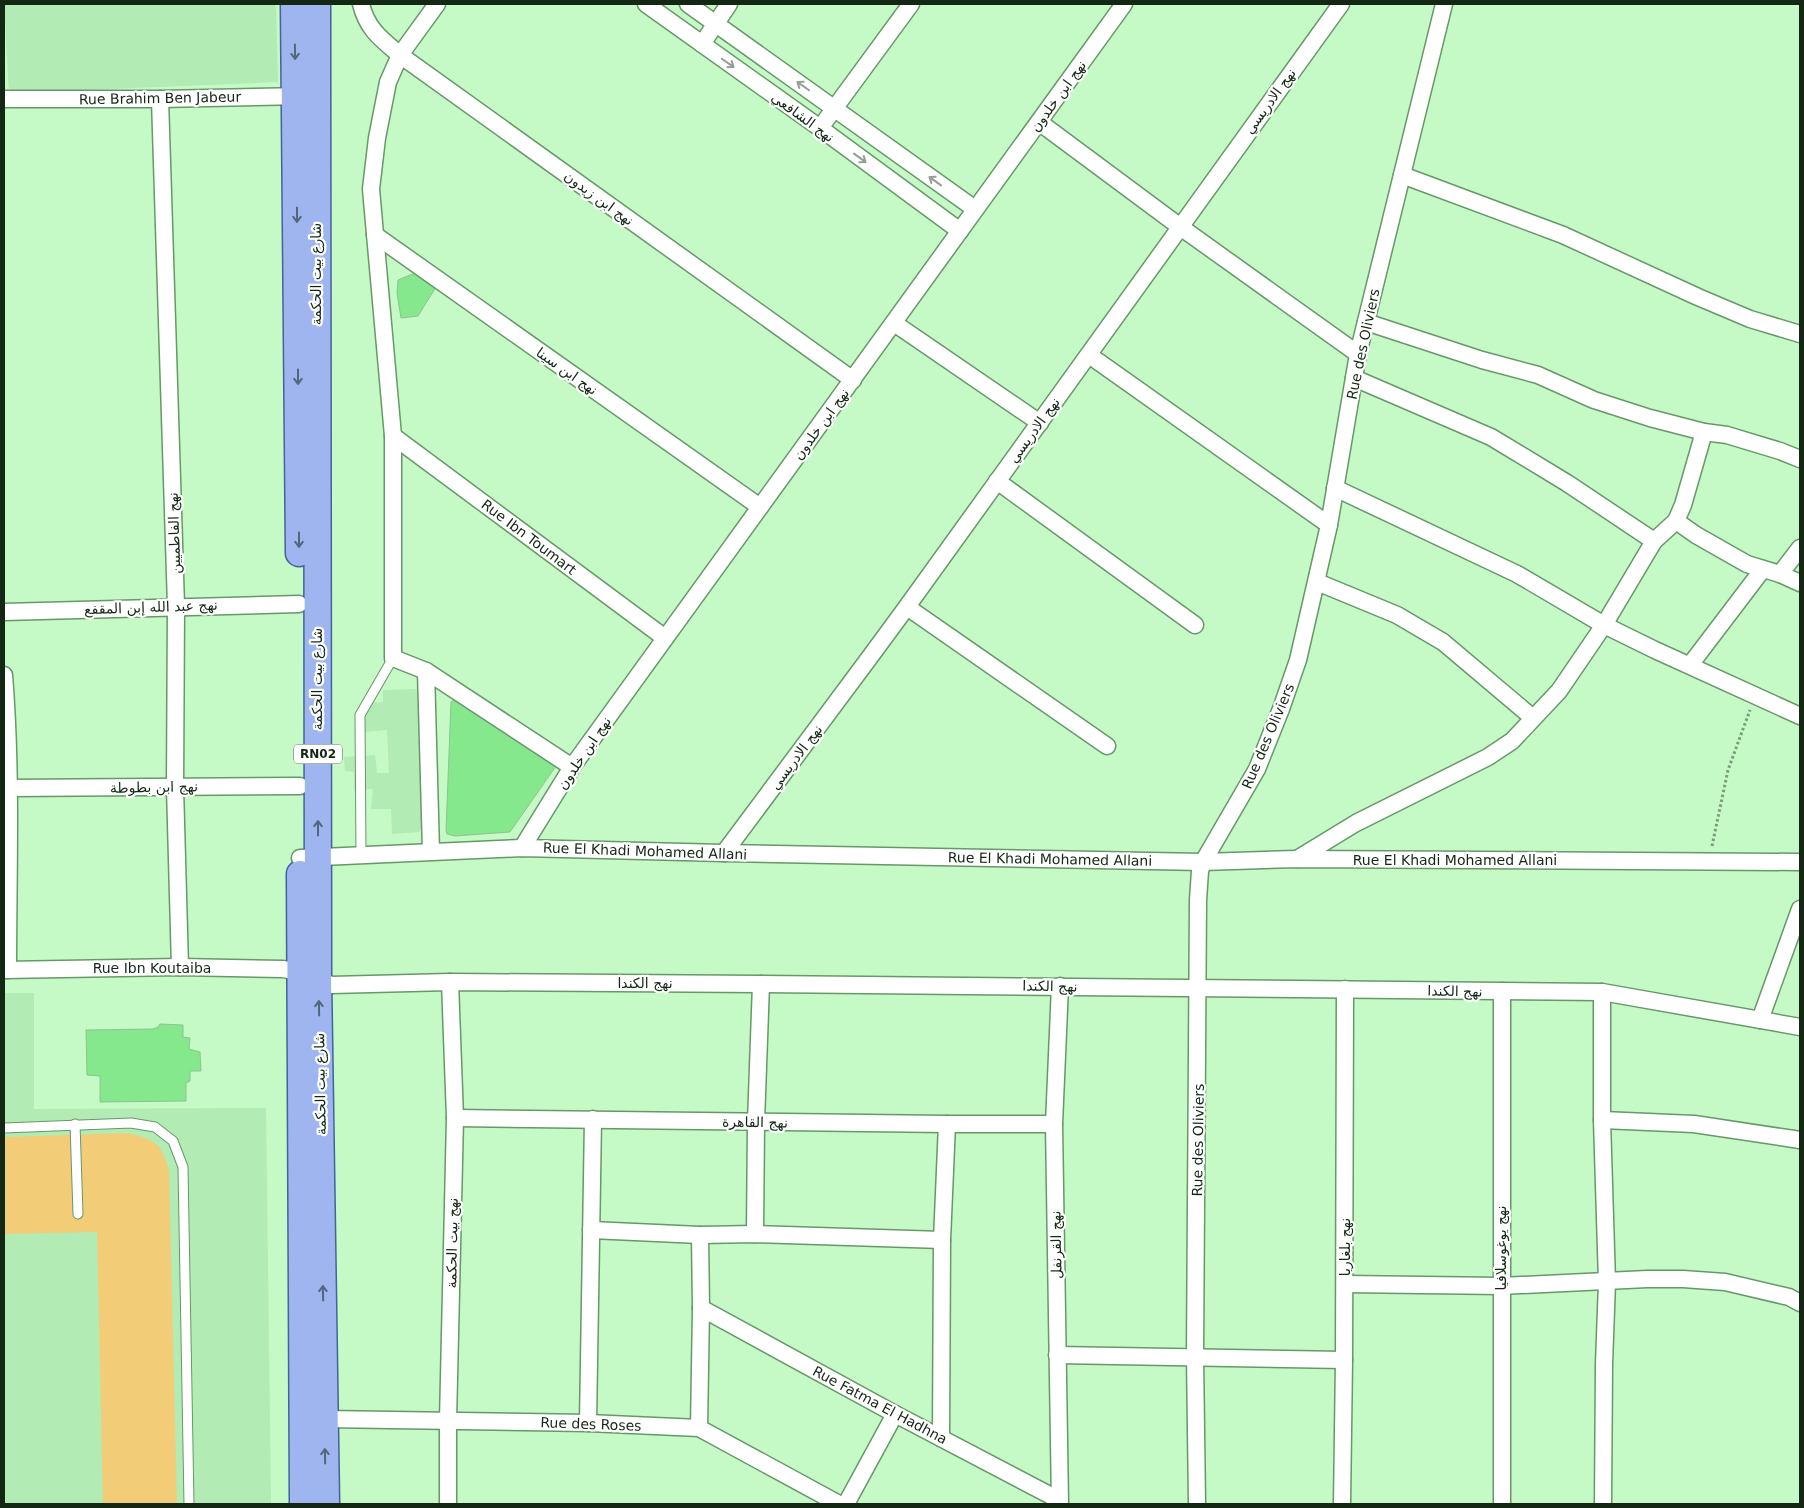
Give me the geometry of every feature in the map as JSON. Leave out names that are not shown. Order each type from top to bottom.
[{"type":"main road","name":"شارع بيت الحكمة","points":[[294,4],[306,96],[309,975],[303,1504]]},
{"type":"main road","name":"شارع بيت الحكمة","points":[[309,857],[300,786],[299,604],[306,96],[317,4]]},
{"type":"main road","name":"شارع بيت الحكمة","points":[[309,975],[326,1504]]},
{"type":"street","name":"نهج ابن زيدون","points":[[361,4],[365,18],[371,28],[400,55],[852,380]]},
{"type":"street","points":[[437,4],[400,55],[388,82],[377,138],[372,189],[393,436],[393,658],[426,671],[572,767]]},
{"type":"street","name":"نهج الشافعي","points":[[646,4],[960,231]]},
{"type":"street","name":"نهج الشافعي","points":[[688,4],[975,209]]},
{"type":"street","points":[[702,44],[729,4]]},
{"type":"street","points":[[820,128],[911,4]]},
{"type":"street","name":"نهج ابن خلدون","points":[[522,848],[572,767],[1124,4]]},
{"type":"street","name":"نهج الادريسي","points":[[724,853],[907,607],[1089,355],[1179,226],[1341,4]]},
{"type":"street","name":"Rue des Oliviers","points":[[1197,1504],[1195,1356],[1199,879],[1203,862],[1233,813],[1260,761],[1298,660],[1328,525],[1358,354],[1444,4]]},
{"type":"street","name":"Rue Brahim Ben Jabeur","points":[[4,99],[160,99],[306,96]]},
{"type":"street","name":"نهج الفاطميين","points":[[160,99],[176,606],[175,787],[180,967]]},
{"type":"street","points":[[1039,122],[1179,226],[1358,354]]},
{"type":"street","points":[[1402,175],[1563,235],[1750,319],[1800,334]]},
{"type":"street","name":"نهج ابن سينا","points":[[375,235],[760,507]]},
{"type":"street","points":[[1366,322],[1482,360],[1538,375],[1603,403],[1650,418],[1704,432],[1727,435],[1800,459]]},
{"type":"street","points":[[894,323],[1040,423]]},
{"type":"street","points":[[1089,355],[1328,525]]},
{"type":"street","points":[[1354,378],[1491,437],[1566,483],[1654,541]]},
{"type":"street","points":[[1297,859],[1356,823],[1488,757],[1512,741],[1559,691],[1604,624],[1654,541],[1676,521],[1683,506],[1704,432]]},
{"type":"street","name":"Rue Ibn Toumart","points":[[393,436],[665,638]]},
{"type":"street","points":[[997,481],[1195,625]]},
{"type":"street","points":[[1335,488],[1517,574],[1604,624],[1800,716]]},
{"type":"street","points":[[1676,521],[1696,535],[1747,564],[1780,574],[1800,583]]},
{"type":"street","points":[[1780,574],[1800,548]]},
{"type":"street","points":[[1690,665],[1763,569]]},
{"type":"street","points":[[1316,582],[1397,615],[1443,642],[1533,718]]},
{"type":"street","name":"نهج عبد الله إبن المقفع","points":[[4,612],[299,604]]},
{"type":"street","points":[[907,607],[1107,746]]},
{"type":"street","points":[[426,671],[431,851]]},
{"type":"street","points":[[4,675],[9,788],[6,819],[6,970]]},
{"type":"street","name":"نهج ابن بطوطة","points":[[9,788],[300,786]]},
{"type":"street","name":"Rue El Khadi Mohamed Allani","points":[[309,857],[522,848],[1203,862],[1297,859],[1800,862]]},
{"type":"street","points":[[1760,1020],[1800,909]]},
{"type":"street","name":"Rue Ibn Koutaiba","points":[[6,970],[180,967],[283,969],[309,975]]},
{"type":"street","name":"نهج الكندا","points":[[309,975],[331,985],[450,982],[1602,992],[1800,1027]]},
{"type":"street","name":"نهج بيت الحكمة","points":[[448,1504],[448,1421],[456,1118],[450,982]]},
{"type":"street","points":[[754,1234],[761,984]]},
{"type":"street","name":"نهج القرنفل","points":[[1060,986],[1054,1124],[1060,1502]]},
{"type":"street","name":"نهج بلغاريا","points":[[1342,1504],[1346,989]]},
{"type":"street","name":"نهج يوغوسلافيا","points":[[1502,991],[1502,1504]]},
{"type":"street","points":[[1602,992],[1602,1120],[1607,1282],[1604,1364],[1603,1504]]},
{"type":"street","name":"نهج القاهرة","points":[[456,1118],[1054,1124]]},
{"type":"street","points":[[588,1423],[593,1119]]},
{"type":"street","points":[[1602,1120],[1694,1124],[1800,1140]]},
{"type":"street","points":[[941,1438],[942,1240],[947,1124]]},
{"type":"street","points":[[591,1230],[700,1235],[754,1234],[942,1240]]},
{"type":"street","points":[[699,1428],[700,1235]]},
{"type":"street","points":[[1345,1284],[1501,1286],[1656,1279],[1724,1282],[1789,1297],[1800,1303]]},
{"type":"street","name":"Rue Fatma El Hadhna","points":[[701,1308],[1060,1502]]},
{"type":"street","points":[[1057,1354],[1344,1360]]},
{"type":"street","points":[[846,1504],[895,1414]]},
{"type":"street","name":"Rue des Roses","points":[[324,1419],[588,1423],[699,1428],[839,1504]]},
{"type":"lane","points":[[361,854],[360,715],[393,658]]},
{"type":"lane","points":[[4,1128],[130,1123],[154,1127],[173,1141],[183,1168],[190,1504]]},
{"type":"lane","points":[[75,1124],[78,1214]]},
{"type":"path","points":[[1708,861],[1728,770],[1755,696]]},
{"type":"shaded area","points":[[4,4],[276,4],[278,82],[9,93]]},
{"type":"shaded area","points":[[419,689],[423,825],[419,832],[392,834],[391,809],[371,809],[373,789],[354,790],[354,772],[345,771],[344,757],[375,755],[377,773],[389,773],[387,730],[365,732],[365,703],[383,702],[383,690]]},
{"type":"shaded area","points":[[4,993],[34,993],[34,1109],[266,1108],[271,1504],[4,1504]]},
{"type":"shaded area","points":[[129,1133],[146,1138],[156,1144],[163,1154],[169,1171],[177,1504],[103,1504],[97,1232],[4,1234],[4,1137]]},
{"type":"building","points":[[415,273],[436,287],[418,316],[401,318],[397,293],[398,280]]},
{"type":"building","points":[[458,698],[556,766],[510,832],[455,836],[447,834],[451,702]]},
{"type":"building","points":[[160,1024],[183,1025],[183,1037],[190,1038],[189,1049],[200,1052],[201,1071],[190,1071],[190,1081],[186,1083],[186,1101],[100,1102],[100,1076],[87,1075],[86,1030],[153,1029]]}]
